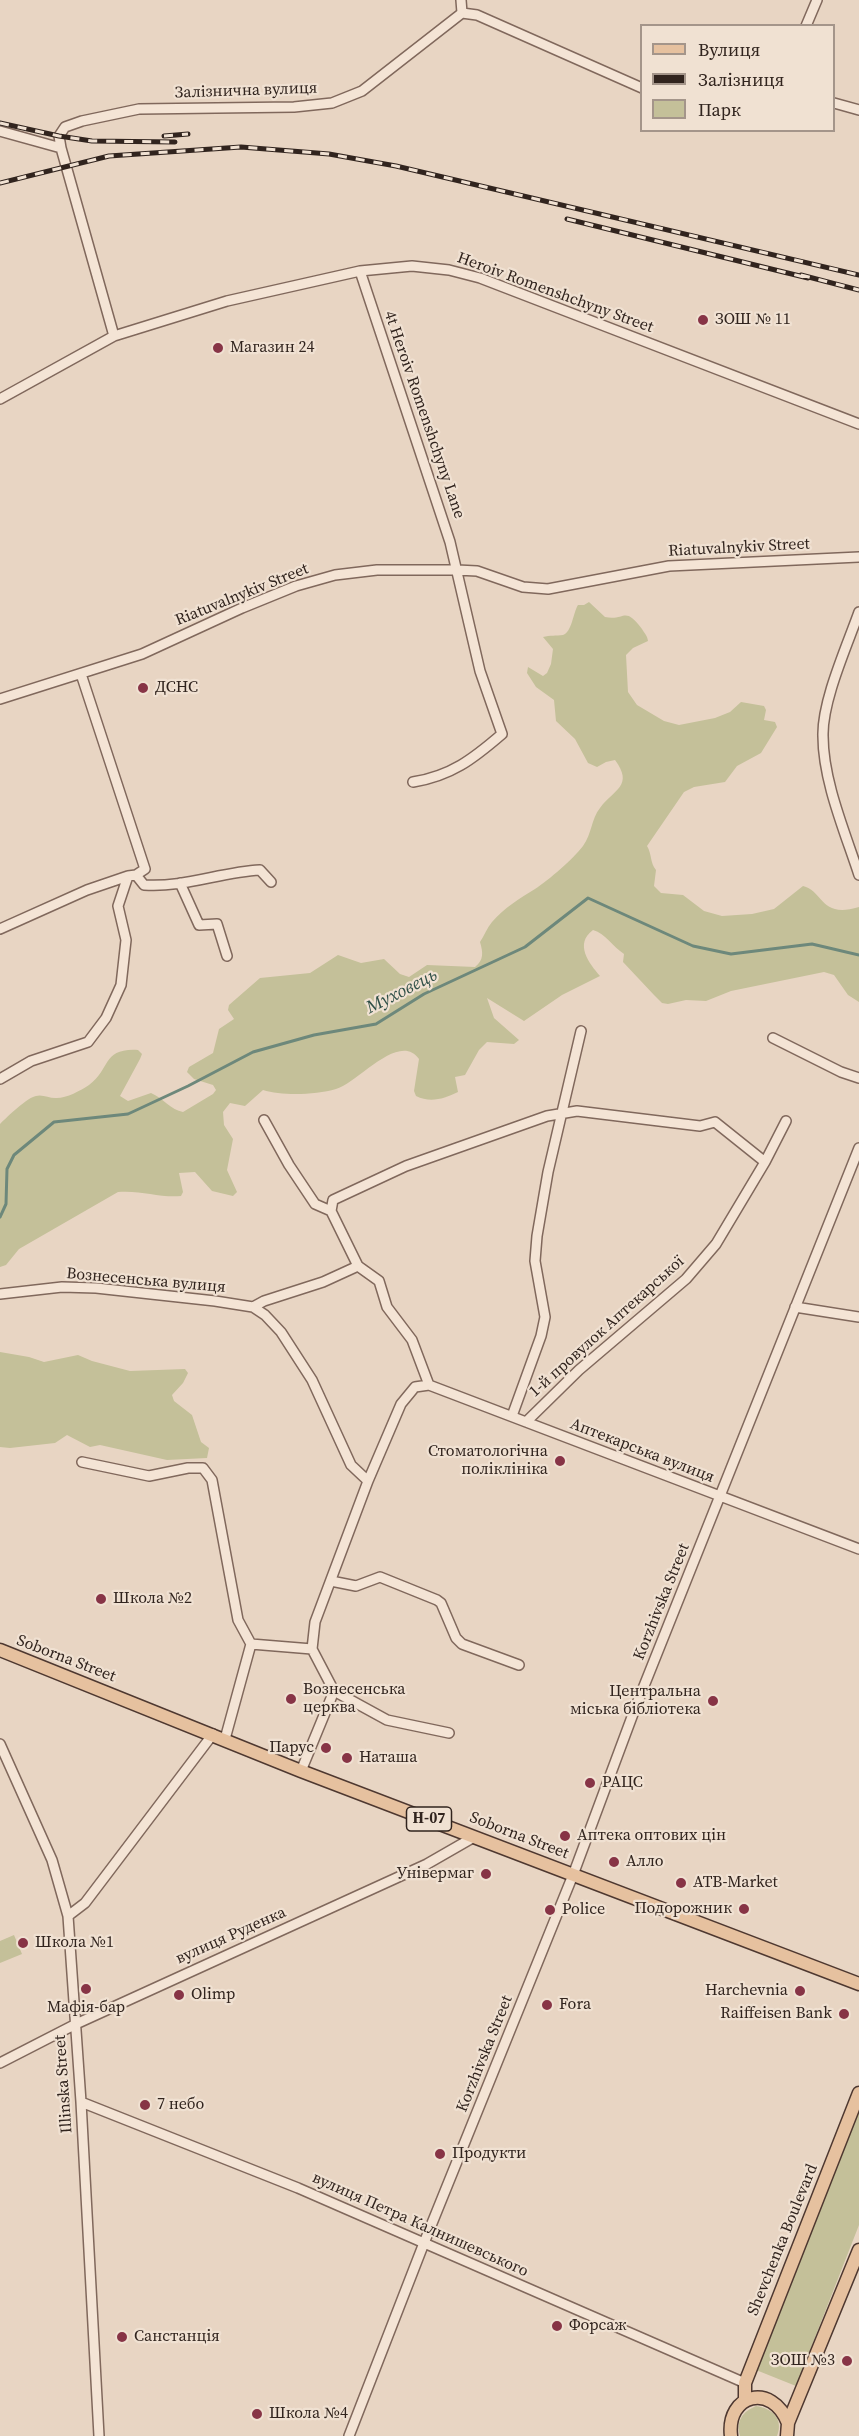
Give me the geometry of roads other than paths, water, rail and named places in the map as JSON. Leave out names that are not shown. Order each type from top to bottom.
[{"type":"main road","name":"Soborna Street","points":[[0,1650],[219,1736],[301,1771],[859,1984]]},
{"type":"main road","name":"Shevchenka Boulevard","points":[[745,2401],[745,2383],[859,2093]]},
{"type":"main road","points":[[787,2436],[788,2423],[859,2250]]},
{"type":"main road","points":[[731,2436],[730,2424],[735,2410],[745,2401],[759,2397],[773,2401],[783,2410],[788,2423]]},
{"type":"street","points":[[461,0],[462,13],[477,15],[640,87]]},
{"type":"street","points":[[807,24],[817,0]]},
{"type":"street","name":"Залізнична вулиця","points":[[60,148],[59,136],[65,126],[139,110],[294,107],[332,103],[362,91],[462,13]]},
{"type":"street","points":[[835,103],[859,110]]},
{"type":"street","points":[[0,131],[60,148],[114,336]]},
{"type":"street","name":"Heroiv Romenshchyny Street","points":[[0,399],[114,336],[227,301],[360,271],[412,266],[449,270],[480,278],[859,424]]},
{"type":"street","name":"4t Heroiv Romenshchyny Lane","points":[[360,271],[450,542],[480,671],[502,734],[472,760],[430,779],[412,782]]},
{"type":"street","name":"Riatuvalnykiv Street","points":[[0,699],[142,654],[242,608],[296,586],[335,575],[377,570],[477,571],[523,587],[548,589],[669,566],[859,556]]},
{"type":"street","points":[[859,612],[828,703],[822,734],[826,767],[859,875]]},
{"type":"street","points":[[0,929],[87,890],[145,869],[81,674]]},
{"type":"street","points":[[132,875],[144,885],[163,886],[239,871],[260,870],[271,882]]},
{"type":"street","points":[[0,1079],[31,1061],[88,1042],[106,1018],[121,986],[126,940],[118,906],[132,875]]},
{"type":"street","points":[[180,883],[199,925],[217,924],[227,956]]},
{"type":"street","points":[[512,1416],[541,1336],[545,1317],[535,1261],[537,1236],[561,1114],[581,1031]]},
{"type":"street","points":[[773,1038],[841,1072],[859,1078]]},
{"type":"street","points":[[429,1385],[412,1340],[387,1307],[379,1281],[358,1266],[331,1211],[333,1200],[406,1166],[510,1128],[577,1111],[700,1126],[715,1122],[765,1162]]},
{"type":"street","points":[[264,1120],[289,1165],[315,1204],[331,1211]]},
{"type":"street","name":"1-й провулок Аптекарської","points":[[526,1422],[579,1370],[686,1279],[716,1244],[765,1162],[786,1120]]},
{"type":"street","name":"Korzhivska Street","points":[[349,2436],[424,2243],[573,1875],[636,1706],[859,1148]]},
{"type":"street","points":[[358,1266],[323,1282],[264,1301],[253,1307],[265,1315],[281,1332],[312,1380],[351,1465],[368,1481],[315,1622],[312,1649],[334,1691],[387,1720],[449,1733]]},
{"type":"street","name":"Вознесенська вулиця","points":[[0,1294],[62,1287],[96,1288],[253,1307]]},
{"type":"street","points":[[795,1307],[859,1317]]},
{"type":"street","name":"Аптекарська вулиця","points":[[368,1481],[401,1404],[415,1387],[429,1385],[720,1498],[859,1549]]},
{"type":"street","points":[[68,1916],[85,1903],[219,1736],[251,1644],[238,1620],[212,1480],[203,1468],[188,1468],[149,1476],[82,1462]]},
{"type":"street","points":[[331,1581],[356,1586],[380,1577],[437,1600],[441,1603],[456,1638],[462,1644],[519,1665]]},
{"type":"street","points":[[251,1644],[312,1649]]},
{"type":"street","points":[[301,1771],[334,1691]]},
{"type":"street","name":"Illinska Street","points":[[0,1744],[52,1860],[68,1916],[81,2102],[99,2436]]},
{"type":"street","name":"вулиця Руденка","points":[[0,2063],[76,2024],[427,1864],[474,1837]]},
{"type":"street","name":"вулиця Петра Калнишевського","points":[[81,2102],[298,2188],[745,2383]]},
{"type":"waterway","name":"Муховець","points":[[0,1217],[6,1204],[7,1169],[14,1155],[54,1122],[128,1114],[253,1052],[314,1035],[376,1024],[424,994],[525,947],[588,898],[693,946],[731,954],[812,944],[859,955]]},
{"type":"railway","points":[[0,123],[92,141],[175,142]]},
{"type":"railway","points":[[164,136],[188,134]]},
{"type":"railway","points":[[0,183],[109,156],[241,147],[329,154],[396,166],[859,275]]},
{"type":"railway","points":[[567,219],[808,278]]},
{"type":"railway","points":[[801,275],[859,290]]},
{"type":"place","name":"ЗОШ № 11","points":[[703,320]]},
{"type":"place","name":"Магазин 24","points":[[218,348]]},
{"type":"place","name":"ДСНС","points":[[143,688]]},
{"type":"place","name":"Стоматологічна поліклініка","points":[[560,1461]]},
{"type":"place","name":"Школа №2","points":[[101,1599]]},
{"type":"place","name":"Вознесенська церква","points":[[291,1699]]},
{"type":"place","name":"Центральна міська бібліотека","points":[[713,1701]]},
{"type":"place","name":"Парус","points":[[326,1748]]},
{"type":"place","name":"Наташа","points":[[347,1758]]},
{"type":"place","name":"РАЦС","points":[[590,1783]]},
{"type":"place","name":"Аптека оптових цін","points":[[565,1836]]},
{"type":"place","name":"Алло","points":[[614,1862]]},
{"type":"place","name":"Універмаг","points":[[486,1874]]},
{"type":"place","name":"ATB-Market","points":[[681,1883]]},
{"type":"place","name":"Подорожник","points":[[744,1909]]},
{"type":"place","name":"Police","points":[[550,1910]]},
{"type":"place","name":"Школа №1","points":[[23,1943]]},
{"type":"place","name":"Мафія-бар","points":[[86,1989]]},
{"type":"place","name":"Harchevnia","points":[[800,1991]]},
{"type":"place","name":"Olimp","points":[[179,1995]]},
{"type":"place","name":"Fora","points":[[547,2005]]},
{"type":"place","name":"Raiffeisen Bank","points":[[844,2014]]},
{"type":"place","name":"7 небо","points":[[145,2105]]},
{"type":"place","name":"Продукти","points":[[440,2154]]},
{"type":"place","name":"Форсаж","points":[[557,2326]]},
{"type":"place","name":"Санстанція","points":[[122,2337]]},
{"type":"place","name":"ЗОШ №3","points":[[847,2361]]},
{"type":"place","name":"Школа №4","points":[[257,2414]]}]
